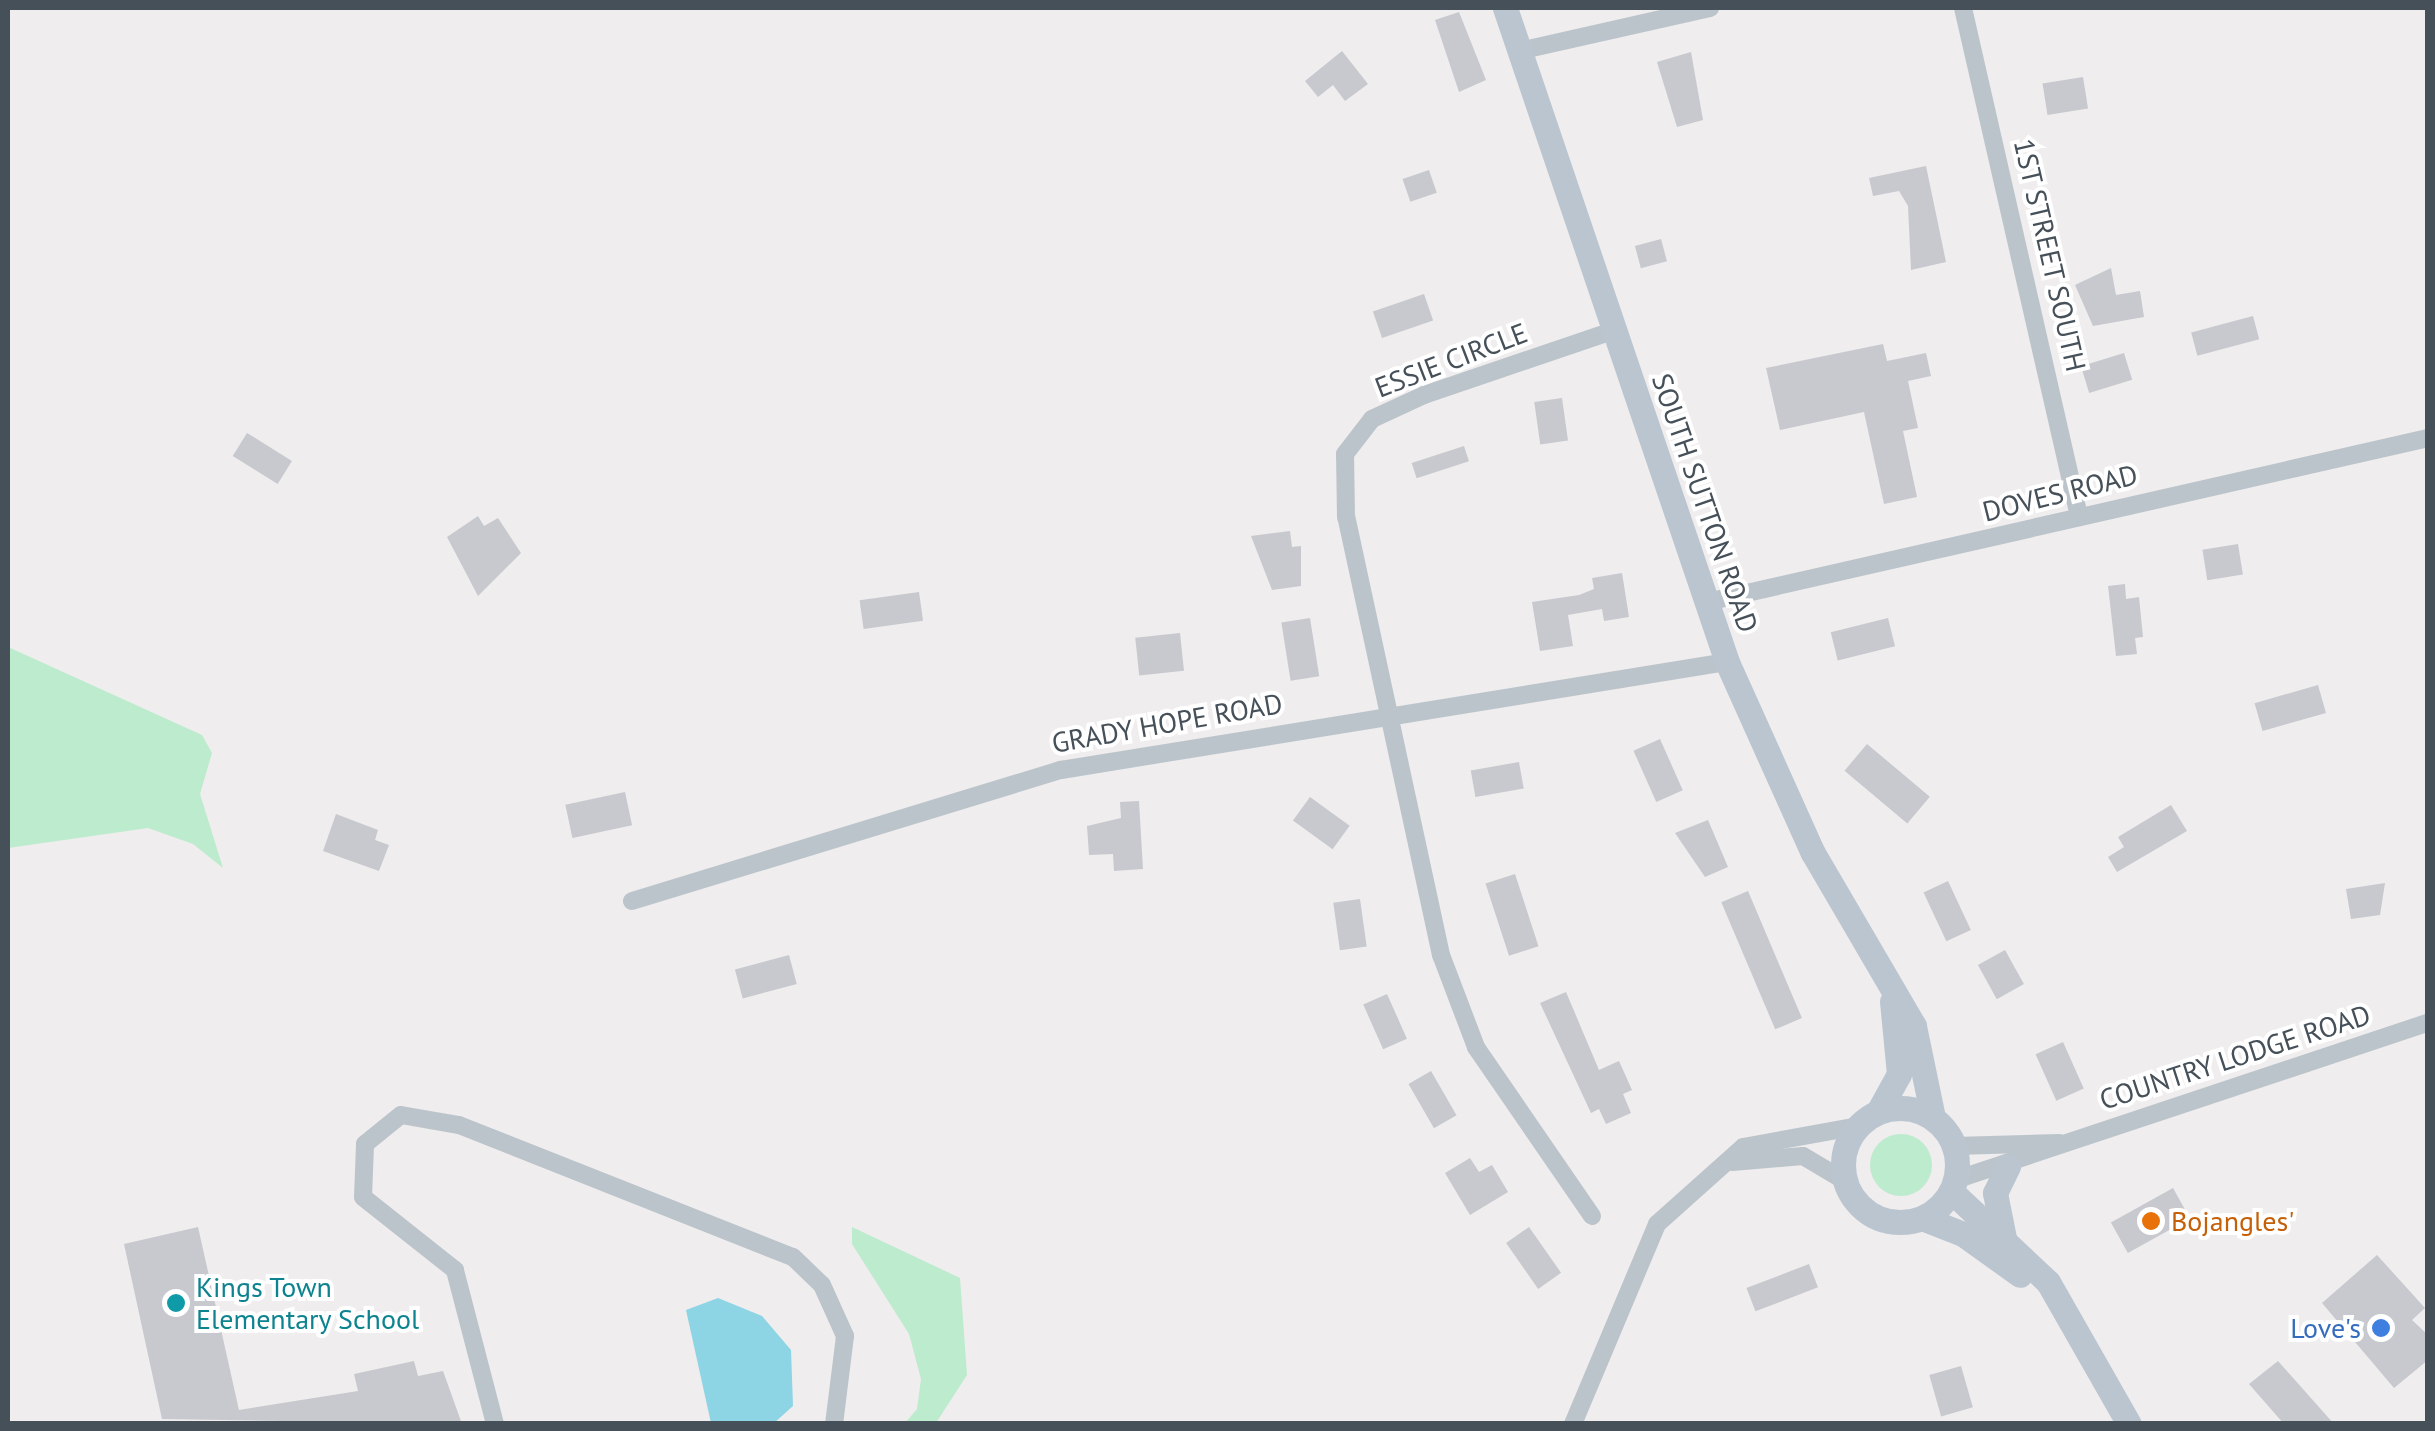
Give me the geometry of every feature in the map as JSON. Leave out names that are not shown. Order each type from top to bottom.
[{"type":"main road","name":"SOUTH SUTTON ROAD","points":[[1504,8],[1727,662],[1892,1001],[1914,1026],[1933,1118]]},
{"type":"main road","name":"SOUTH SUTTON ROAD","points":[[1868,1120],[1898,1074],[1892,1001]]},
{"type":"main road","points":[[1922,1218],[1953,1186],[1954,1146],[1933,1118],[1868,1120],[1845,1180],[1884,1220],[1922,1218],[1964,1234],[2052,1297]]},
{"type":"main road","points":[[2004,1238],[1995,1193],[2008,1166]]},
{"type":"main road","points":[[1953,1186],[2004,1238],[2052,1297],[2129,1424]]},
{"type":"street","points":[[1519,50],[1710,8]]},
{"type":"street","name":"1ST STREET SOUTH","points":[[1963,8],[2079,516]]},
{"type":"street","name":"ESSIE CIRCLE","points":[[1592,1216],[1476,1047],[1413,860],[1396,714],[1346,517],[1345,454],[1372,420],[1424,395],[1615,330]]},
{"type":"street","name":"DOVES ROAD","points":[[1707,602],[2428,438]]},
{"type":"street","name":"GRADY HOPE ROAD","points":[[632,900],[1060,770],[1727,662]]},
{"type":"street","name":"COUNTRY LODGE ROAD","points":[[1953,1186],[2059,1143],[2428,1023]]},
{"type":"street","points":[[494,1424],[455,1270],[362,1197],[365,1144],[402,1115],[459,1125],[794,1257],[822,1285],[844,1336],[834,1424]]},
{"type":"street","points":[[1573,1424],[1656,1224],[1732,1162],[1743,1147],[1868,1120]]},
{"type":"street","name":"COUNTRY LODGE ROAD","points":[[1954,1146],[2059,1143]]},
{"type":"street","points":[[1732,1162],[1803,1156],[1845,1180]]},
{"type":"green space","points":[[8,647],[202,735],[212,753],[200,794],[223,868],[193,844],[148,828],[8,848]]},
{"type":"green space","points":[[1901,1134],[1923,1143],[1932,1165],[1923,1187],[1901,1196],[1879,1187],[1870,1165],[1879,1143]]},
{"type":"green space","points":[[852,1227],[960,1278],[967,1375],[936,1423],[905,1423],[917,1409],[921,1379],[909,1334],[852,1244]]},
{"type":"water","points":[[718,1298],[762,1316],[791,1350],[793,1406],[774,1423],[711,1423],[686,1310]]},
{"type":"building","points":[[1459,12],[1486,80],[1459,92],[1435,20]]},
{"type":"building","points":[[1342,51],[1368,84],[1345,101],[1333,85],[1318,97],[1305,81]]},
{"type":"building","points":[[1691,52],[1703,120],[1677,127],[1657,62]]},
{"type":"building","points":[[2083,77],[2088,109],[2048,115],[2043,83]]},
{"type":"building","points":[[1926,166],[1946,262],[1911,270],[1908,206],[1899,191],[1873,196],[1869,178]]},
{"type":"building","points":[[1429,170],[1437,193],[1410,202],[1403,179]]},
{"type":"building","points":[[1661,239],[1667,261],[1641,268],[1635,246]]},
{"type":"building","points":[[2111,268],[2116,295],[2140,291],[2144,317],[2093,326],[2075,285]]},
{"type":"building","points":[[1424,294],[1433,320],[1382,338],[1373,312]]},
{"type":"building","points":[[2253,316],[2259,339],[2197,356],[2191,333]]},
{"type":"building","points":[[1883,344],[1887,361],[1926,353],[1931,376],[1908,381],[1918,428],[1903,431],[1917,497],[1884,504],[1864,412],[1780,430],[1766,368]]},
{"type":"building","points":[[2124,353],[2132,380],[2089,393],[2081,366]]},
{"type":"building","points":[[1562,398],[1568,441],[1540,444],[1534,402]]},
{"type":"building","points":[[247,433],[292,461],[278,484],[233,456]]},
{"type":"building","points":[[1464,446],[1469,461],[1417,478],[1412,463]]},
{"type":"building","points":[[478,516],[484,526],[498,518],[521,553],[478,596],[447,537]]},
{"type":"building","points":[[1290,531],[1292,547],[1301,546],[1301,586],[1272,590],[1251,536]]},
{"type":"building","points":[[2238,544],[2243,575],[2207,580],[2202,550]]},
{"type":"building","points":[[1622,573],[1629,617],[1604,621],[1602,609],[1568,615],[1573,646],[1540,651],[1532,602],[1579,595],[1594,589],[1592,578]]},
{"type":"building","points":[[2125,584],[2126,599],[2139,597],[2143,637],[2135,638],[2137,654],[2116,656],[2108,586]]},
{"type":"building","points":[[919,592],[923,621],[864,629],[860,600]]},
{"type":"building","points":[[1310,618],[1319,676],[1291,681],[1281,623]]},
{"type":"building","points":[[1888,618],[1895,646],[1838,660],[1831,632]]},
{"type":"building","points":[[1180,633],[1184,671],[1139,675],[1135,638]]},
{"type":"building","points":[[2318,685],[2326,713],[2263,731],[2255,703]]},
{"type":"building","points":[[1660,739],[1683,790],[1656,802],[1634,751]]},
{"type":"building","points":[[1867,744],[1930,797],[1907,824],[1845,771]]},
{"type":"building","points":[[1519,762],[1524,789],[1475,797],[1471,771]]},
{"type":"building","points":[[625,792],[632,825],[572,838],[565,805]]},
{"type":"building","points":[[1310,797],[1350,826],[1333,849],[1293,820]]},
{"type":"building","points":[[1139,801],[1143,869],[1114,871],[1113,854],[1089,855],[1087,826],[1121,818],[1120,802]]},
{"type":"building","points":[[2171,805],[2187,831],[2117,872],[2108,857],[2124,847],[2118,837]]},
{"type":"building","points":[[336,814],[378,830],[375,840],[389,845],[379,871],[323,851]]},
{"type":"building","points":[[1708,820],[1728,867],[1705,877],[1675,833]]},
{"type":"building","points":[[1515,874],[1538,946],[1509,956],[1486,884]]},
{"type":"building","points":[[1948,881],[1971,930],[1946,941],[1924,892]]},
{"type":"building","points":[[2385,883],[2380,915],[2351,919],[2346,889]]},
{"type":"building","points":[[1748,891],[1802,1018],[1775,1029],[1721,902]]},
{"type":"building","points":[[1360,899],[1367,947],[1340,950],[1333,903]]},
{"type":"building","points":[[2005,950],[2024,984],[1997,999],[1978,965]]},
{"type":"building","points":[[789,955],[797,984],[743,998],[735,969]]},
{"type":"building","points":[[1566,992],[1599,1070],[1619,1061],[1632,1090],[1623,1094],[1631,1113],[1606,1124],[1599,1109],[1591,1113],[1540,1003]]},
{"type":"building","points":[[1387,994],[1407,1039],[1383,1049],[1363,1005]]},
{"type":"building","points":[[2063,1042],[2084,1089],[2056,1101],[2036,1054]]},
{"type":"building","points":[[1431,1071],[1456,1115],[1434,1128],[1408,1084]]},
{"type":"building","points":[[1470,1158],[1479,1172],[1492,1165],[1508,1192],[1470,1215],[1445,1173]]},
{"type":"building","name":"Bojangles'","points":[[2173,1188],[2190,1219],[2128,1253],[2111,1222]]},
{"type":"building","name":"Kings Town Elementary School","points":[[198,1227],[239,1410],[358,1391],[354,1374],[414,1361],[418,1376],[443,1371],[462,1424],[162,1419],[124,1244]]},
{"type":"building","points":[[1529,1227],[1561,1273],[1538,1289],[1506,1243]]},
{"type":"building","name":"Love's","points":[[2377,1255],[2425,1308],[2412,1320],[2428,1335],[2428,1360],[2394,1388],[2322,1303]]},
{"type":"building","points":[[1809,1264],[1818,1287],[1755,1311],[1746,1288]]},
{"type":"building","name":"Love's","points":[[2278,1361],[2334,1424],[2284,1424],[2249,1384]]},
{"type":"building","points":[[1961,1366],[1973,1407],[1941,1416],[1929,1375]]},
{"type":"place","name":"Bojangles'","points":[[2151,1221]]},
{"type":"place","name":"Kings Town Elementary School","points":[[176,1303]]},
{"type":"place","name":"Love's","points":[[2381,1328]]}]
